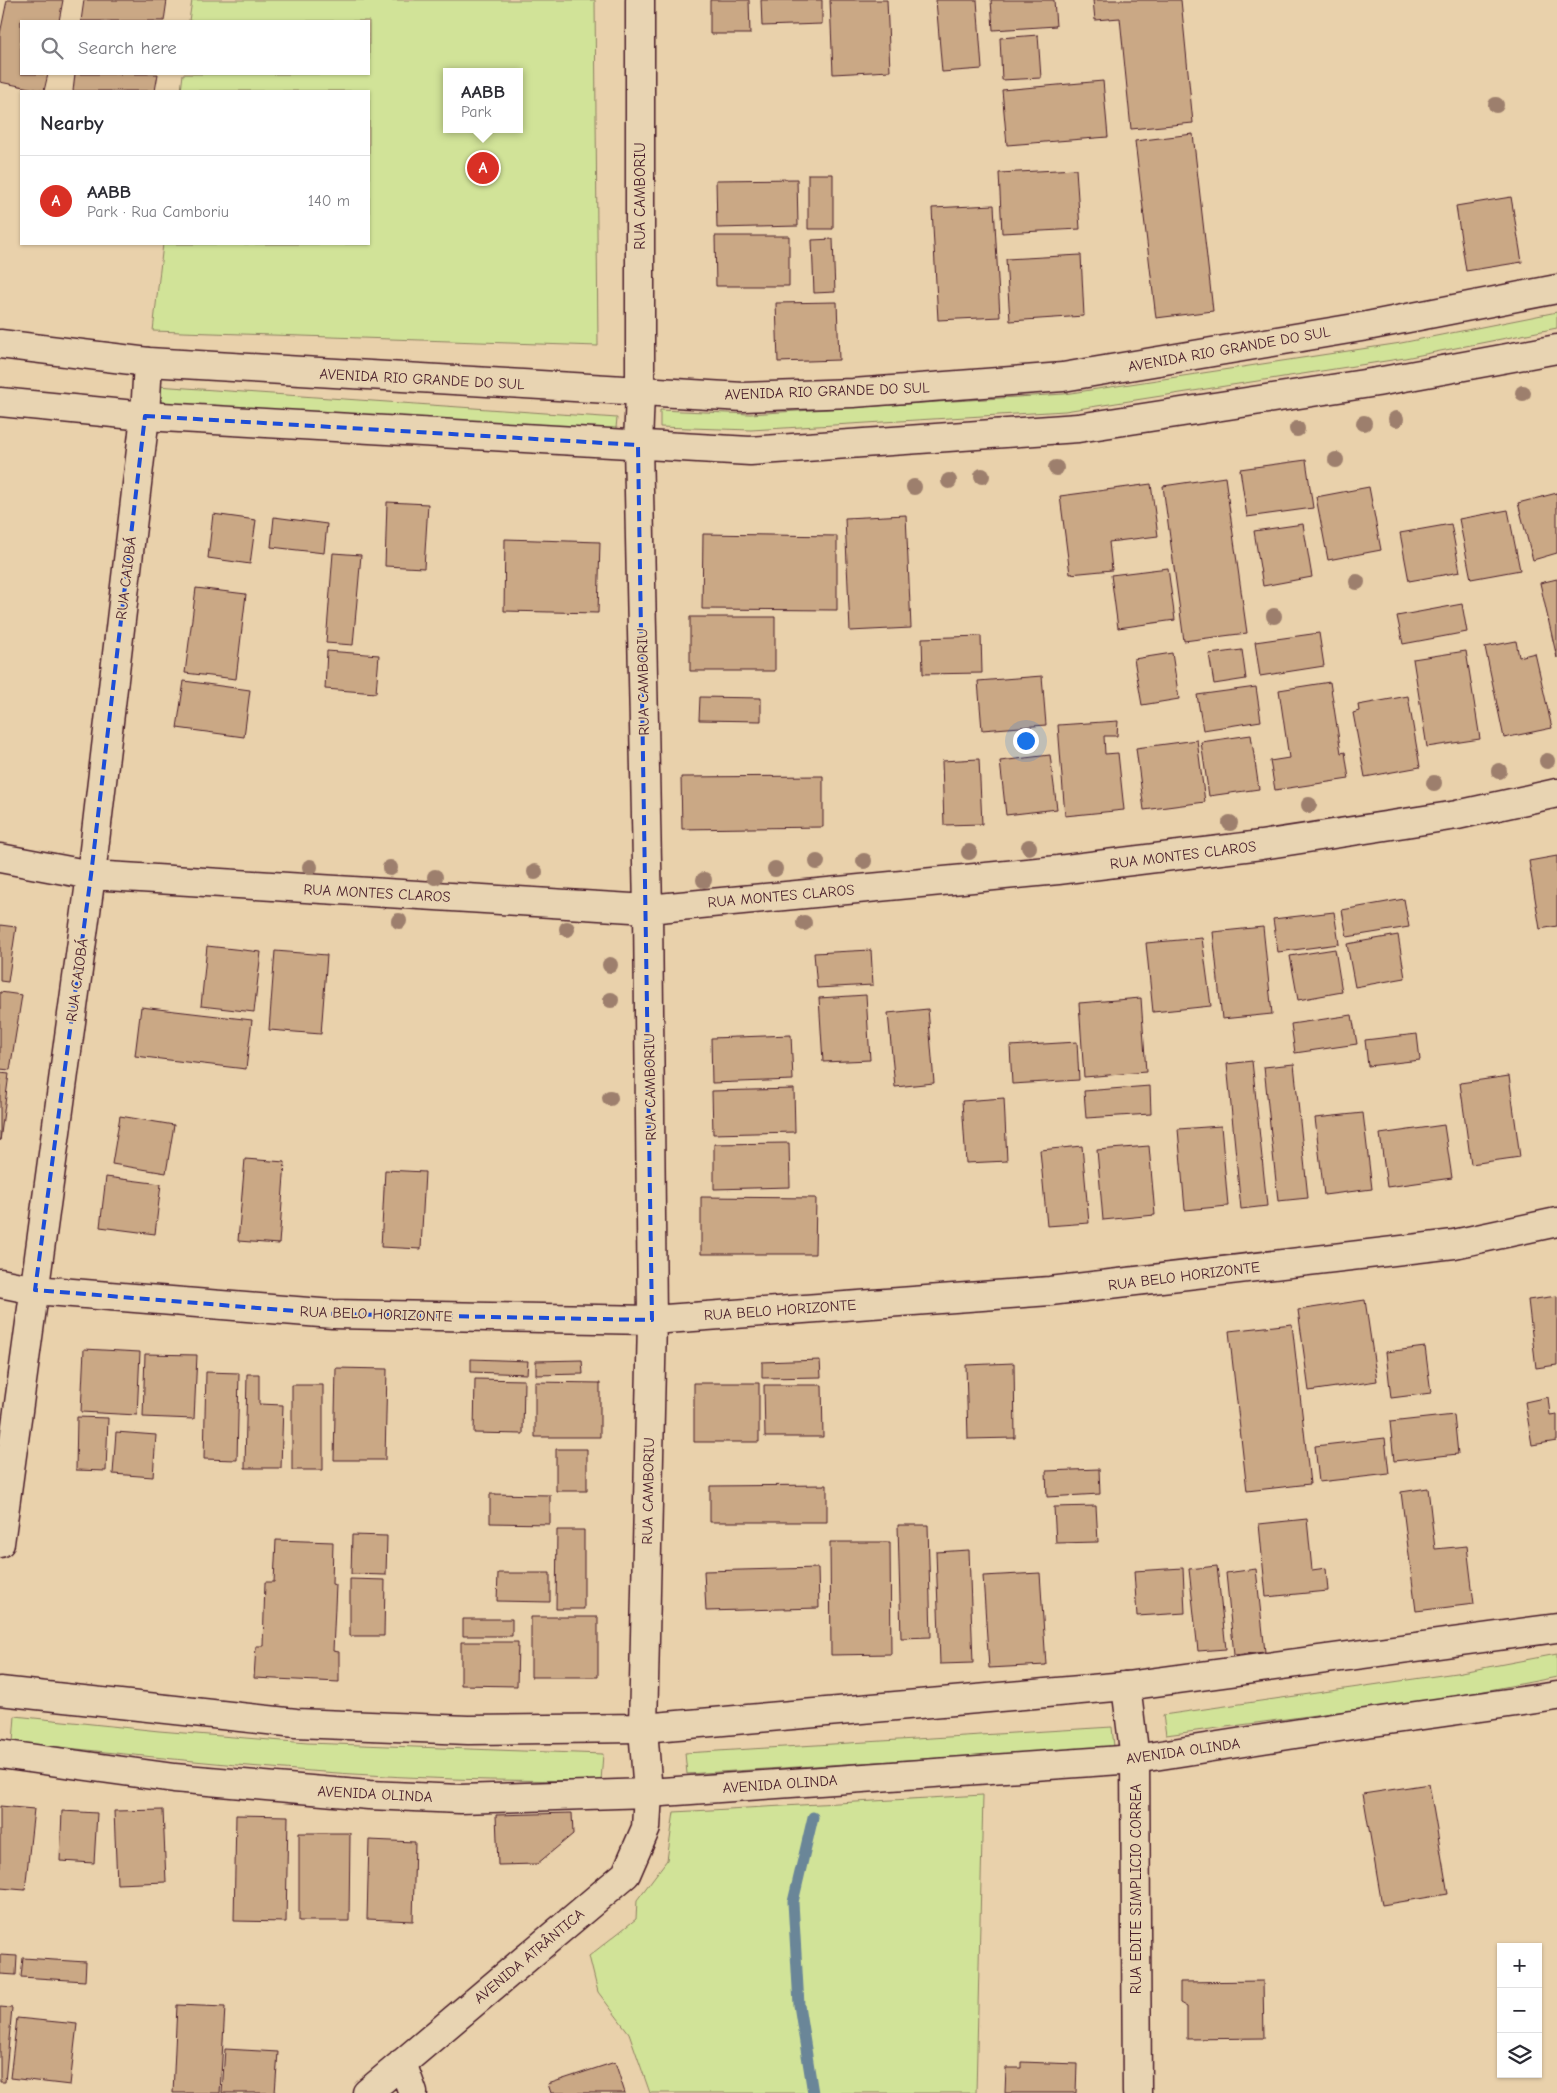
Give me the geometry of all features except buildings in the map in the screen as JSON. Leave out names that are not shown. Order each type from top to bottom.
[{"type":"street","name":"RUA CAMBORIU","points":[[640,0],[640,392],[638,445],[648,909],[652,1320],[643,1728],[648,1793]]},
{"type":"street","name":"AVENIDA RIO GRANDE DO SUL","points":[[0,344],[148,362],[640,392],[761,396],[853,392],[1063,377],[1367,326],[1557,289]]},
{"type":"street","points":[[0,402],[145,416],[750,451],[1078,428],[1377,382],[1557,349]]},
{"type":"street","name":"RUA CAIOBÁ","points":[[0,1543],[91,875],[145,416],[148,362]]},
{"type":"street","name":"RUA MONTES CLAROS","points":[[0,858],[91,875],[648,909],[1058,870],[1261,846],[1457,815],[1557,793]]},
{"type":"street","name":"RUA BELO HORIZONTE","points":[[0,1283],[35,1290],[333,1314],[652,1320],[1050,1291],[1454,1244],[1557,1222]]},
{"type":"street","points":[[0,1691],[296,1723],[468,1730],[643,1728],[1126,1686],[1557,1628]]},
{"type":"street","name":"RUA EDITE SIMPLICIO CORREA","points":[[1126,1686],[1135,1759],[1137,2093]]},
{"type":"street","name":"AVENIDA OLINDA","points":[[0,1754],[174,1778],[369,1795],[460,1799],[648,1793],[1135,1759],[1352,1725],[1557,1696]]},
{"type":"street","name":"AVENIDA ATRÂNTICA","points":[[367,2093],[626,1874],[646,1828],[648,1793]]},
{"type":"street","points":[[402,2063],[413,2093]]},
{"type":"highlighted area","points":[[145,416],[638,445],[652,1320],[333,1314],[35,1290],[91,875]]},
{"type":"green space","points":[[192,0],[595,0],[598,346],[153,331],[163,245],[370,245],[370,90],[181,90],[183,75],[370,75],[370,20],[189,20]]},
{"type":"green space","points":[[1557,312],[1557,328],[1405,358],[1065,411],[751,430],[660,427],[660,410],[750,414],[1064,394],[1401,343]]},
{"type":"green space","points":[[157,386],[617,418],[615,438],[156,406]]},
{"type":"green space","points":[[1557,1654],[1557,1677],[1458,1696],[1166,1735],[1163,1715],[1456,1673]]},
{"type":"green space","points":[[15,1716],[159,1731],[307,1743],[603,1754],[601,1781],[471,1780],[398,1777],[178,1759],[13,1742]]},
{"type":"green space","points":[[1112,1727],[1114,1747],[687,1774],[685,1753]]},
{"type":"green space","points":[[983,1795],[976,2093],[650,2093],[629,2033],[598,1992],[589,1956],[636,1919],[637,1900],[667,1860],[674,1812]]},
{"type":"waterway","points":[[813,1817],[793,1902],[799,2005],[813,2093]]},
{"type":"place","name":"AABB","points":[[483,168]]}]
